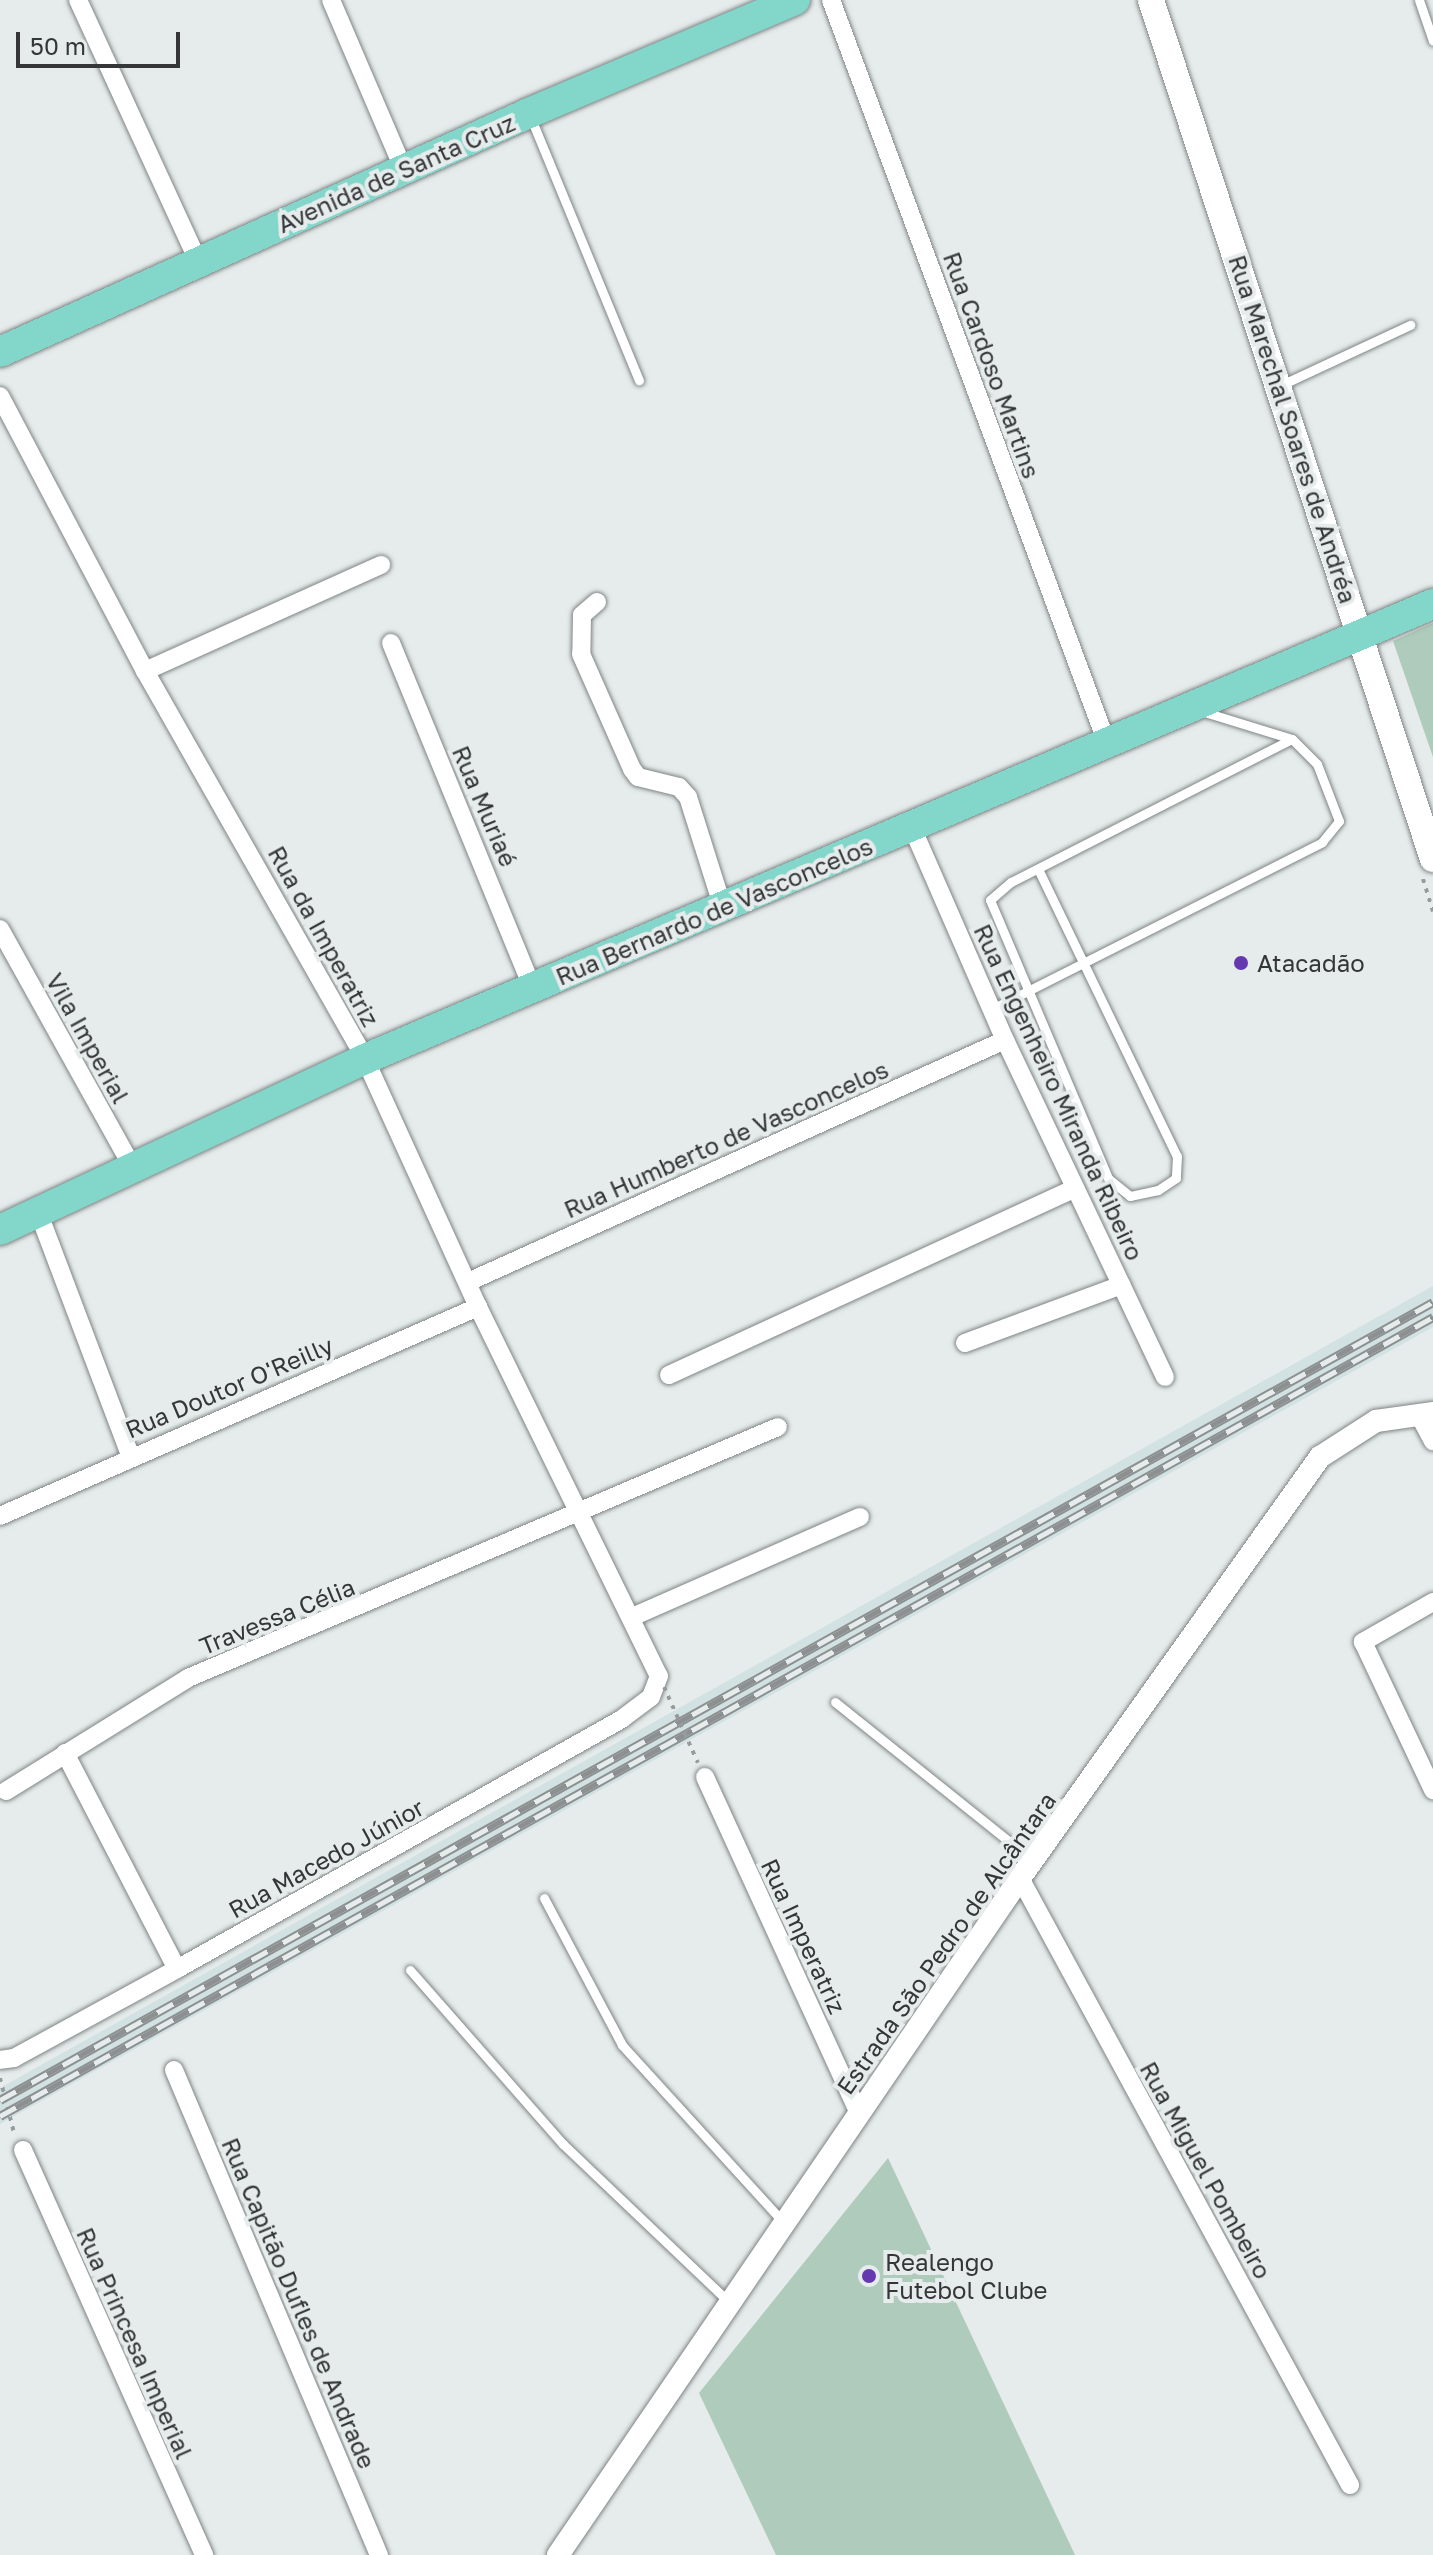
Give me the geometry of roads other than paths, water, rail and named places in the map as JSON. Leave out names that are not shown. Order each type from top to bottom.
[{"type":"main road","name":"Avenida de Santa Cruz","points":[[0,352],[529,113],[795,0]]},
{"type":"main road","name":"Rua Marechal Soares de Andréa","points":[[1151,0],[1362,634],[1433,859]]},
{"type":"main road","name":"Rua Bernardo de Vasconcelos","points":[[0,1230],[134,1170],[365,1059],[911,825],[1108,746],[1433,604]]},
{"type":"street","points":[[78,0],[199,263]]},
{"type":"street","points":[[331,0],[404,170]]},
{"type":"street","name":"Rua Cardoso Martins","points":[[831,0],[1108,746]]},
{"type":"street","name":"Rua da Imperatriz","points":[[0,396],[145,671],[365,1059],[478,1307],[662,1682]]},
{"type":"street","points":[[145,671],[381,565]]},
{"type":"street","points":[[597,602],[582,615],[581,654],[632,769],[638,777],[679,787],[688,797],[723,908]]},
{"type":"street","name":"Rua Muriaé","points":[[391,643],[533,989]]},
{"type":"street","name":"Rua Engenheiro Miranda Ribeiro","points":[[911,825],[1005,1040],[1165,1377]]},
{"type":"street","name":"Vila Imperial","points":[[0,929],[134,1170]]},
{"type":"street","name":"Rua Humberto de Vasconcelos","points":[[468,1282],[1005,1040]]},
{"type":"street","points":[[669,1375],[1075,1188]]},
{"type":"street","points":[[39,1214],[130,1455]]},
{"type":"street","points":[[965,1343],[1122,1285]]},
{"type":"street","name":"Rua Doutor O'Reilly","points":[[0,1516],[130,1455],[478,1307]]},
{"type":"street","points":[[1426,1414],[1433,1441]]},
{"type":"street","name":"Estrada São Pedro de Alcântara","points":[[558,2555],[1026,1870],[1320,1457],[1376,1421],[1426,1414]]},
{"type":"street","points":[[579,1513],[778,1427]]},
{"type":"street","name":"Travessa Célia","points":[[6,1791],[188,1678],[579,1513]]},
{"type":"street","points":[[632,1617],[860,1517]]},
{"type":"street","points":[[1433,1602],[1363,1642],[1433,1790]]},
{"type":"street","name":"Rua Macedo Júnior","points":[[0,2060],[14,2058],[177,1969],[622,1719],[651,1697],[662,1682]]},
{"type":"street","points":[[65,1753],[177,1969]]},
{"type":"street","name":"Rua Imperatriz","points":[[702,1770],[859,2114]]},
{"type":"street","name":"Rua Miguel Pombeiro","points":[[1026,1870],[1350,2485]]},
{"type":"street","name":"Rua Capitão Dufles de Andrade","points":[[174,2070],[379,2555]]},
{"type":"street","name":"Rua Princesa Imperial","points":[[23,2150],[204,2555]]},
{"type":"lane","points":[[1419,0],[1433,41]]},
{"type":"lane","points":[[529,113],[639,380]]},
{"type":"lane","points":[[1279,386],[1410,325]]},
{"type":"lane","points":[[991,1009],[1322,842],[1339,821],[1339,810],[1317,764],[1292,739],[1194,709]]},
{"type":"lane","points":[[1038,869],[1177,1156],[1176,1178],[1158,1190],[1130,1196],[1108,1178],[990,900],[1038,869],[1292,739]]},
{"type":"lane","points":[[835,1702],[1026,1870]]},
{"type":"lane","points":[[544,1898],[622,2045],[784,2223]]},
{"type":"lane","points":[[410,1970],[563,2144],[729,2302]]},
{"type":"railway","points":[[0,2100],[1433,1302]]},
{"type":"railway","points":[[0,2116],[1433,1317]]},
{"type":"place","name":"Atacadão","points":[[1241,963]]},
{"type":"place","name":"Realengo Futebol Clube","points":[[869,2276]]}]
